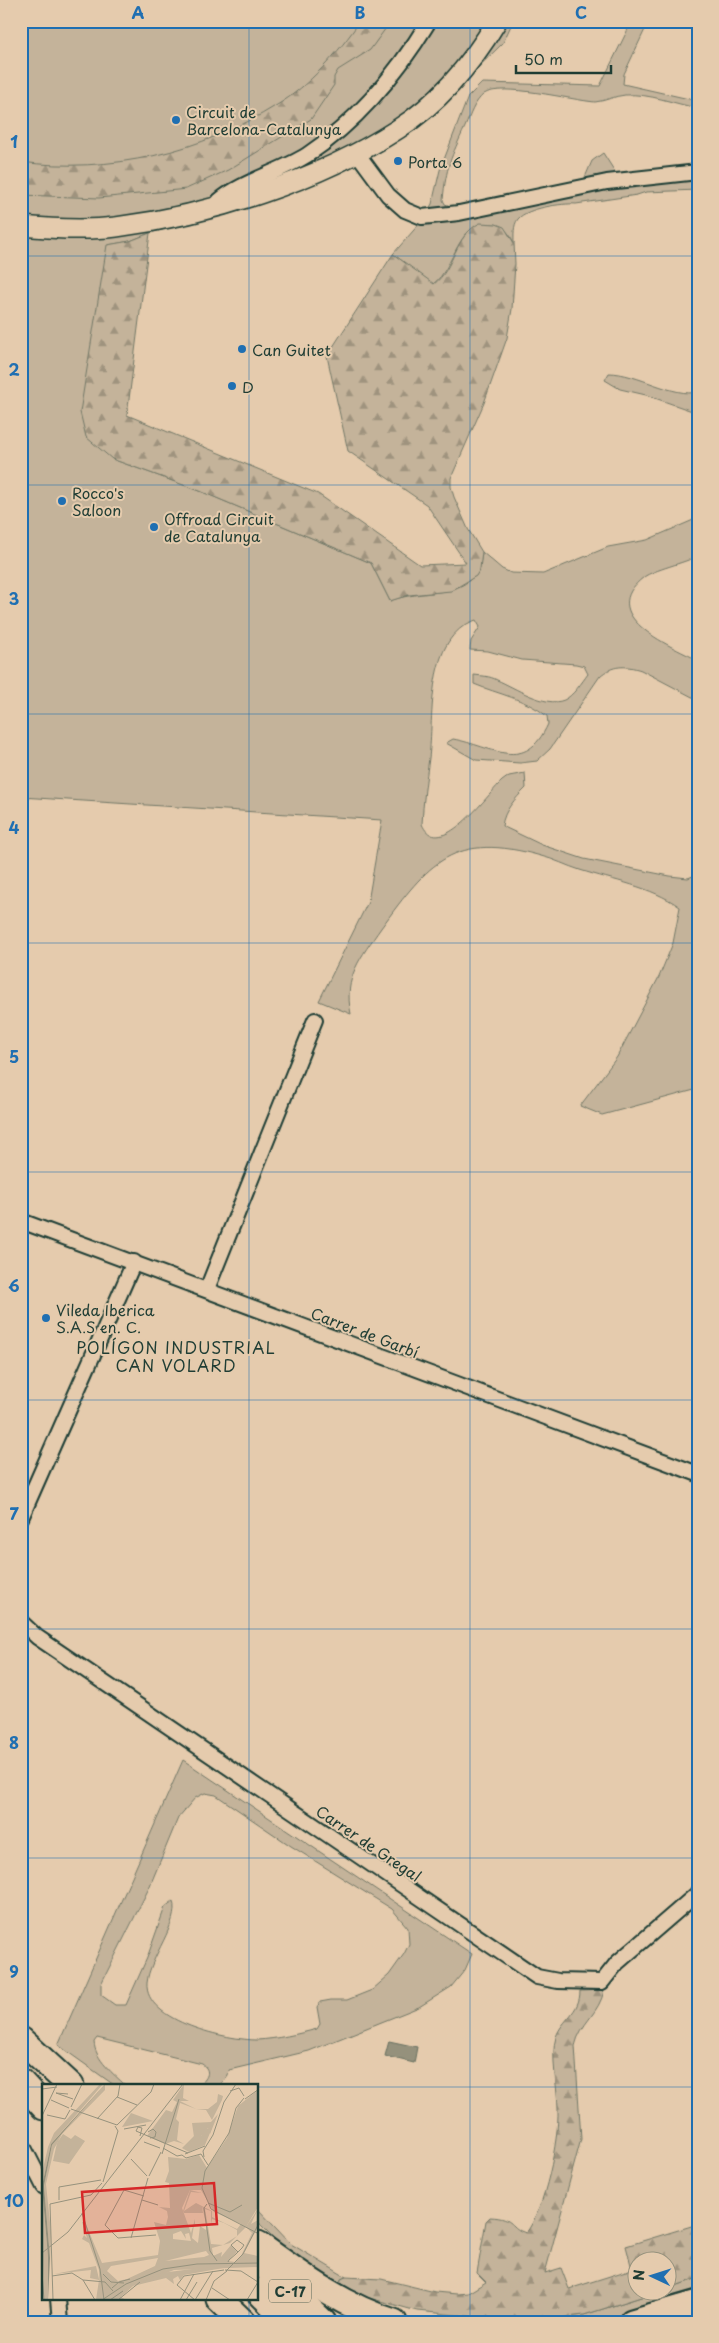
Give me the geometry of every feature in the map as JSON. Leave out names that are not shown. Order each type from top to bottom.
[{"type":"highway","points":[[21,2040],[69,2084]]},
{"type":"highway","points":[[21,2070],[42,2088]]},
{"type":"highway","points":[[21,2082],[42,2105]]},
{"type":"highway","points":[[259,2245],[324,2291],[349,2304],[394,2322]]},
{"type":"highway","name":"C-17","points":[[259,2261],[324,2322]]},
{"type":"highway","name":"C-17","points":[[259,2292],[289,2322]]},
{"type":"highway","points":[[220,2300],[244,2322]]},
{"type":"highway","points":[[632,2322],[698,2303]]},
{"type":"highway","points":[[688,2322],[698,2319]]},
{"type":"street","points":[[213,207],[221,199],[306,155],[335,132],[392,75],[429,21]]},
{"type":"street","points":[[21,226],[68,229],[116,227],[213,207],[296,180],[357,153],[398,129],[447,88],[472,60],[497,21]]},
{"type":"street","points":[[357,153],[388,195],[405,210],[422,217],[497,206],[607,182],[698,172]]},
{"type":"street","points":[[206,1289],[315,1020]]},
{"type":"street","name":"Carrer de Garbí","points":[[21,1220],[698,1474]]},
{"type":"street","points":[[21,1518],[134,1262]]},
{"type":"street","name":"Carrer de Gregal","points":[[21,1622],[38,1637],[537,1977],[602,1982],[617,1963],[698,1893]]},
{"type":"street","points":[[21,2142],[42,2183]]},
{"type":"street","points":[[58,2300],[60,2322]]},
{"type":"green space","points":[[21,21],[513,21],[503,43],[459,86],[338,172],[250,207],[150,233],[130,241],[108,245],[112,459],[200,491],[371,563],[390,601],[460,586],[471,579],[478,568],[482,552],[502,569],[511,573],[543,574],[608,547],[647,540],[698,518],[698,556],[644,577],[631,591],[628,604],[632,616],[641,627],[670,646],[698,660],[698,700],[641,670],[630,667],[614,668],[600,676],[550,749],[537,761],[520,763],[476,760],[446,743],[453,739],[495,751],[518,753],[529,749],[539,740],[548,724],[547,716],[530,705],[474,684],[474,675],[486,676],[530,696],[556,702],[564,700],[571,695],[588,674],[584,666],[576,664],[522,660],[488,651],[470,650],[471,641],[480,627],[476,620],[460,629],[448,643],[440,660],[435,680],[422,824],[430,834],[440,836],[451,831],[475,811],[502,781],[509,776],[525,773],[526,788],[508,810],[502,826],[542,845],[584,859],[670,876],[688,878],[698,874],[698,1089],[602,1115],[580,1106],[617,1057],[659,977],[673,943],[680,907],[656,894],[546,857],[511,849],[486,847],[465,850],[446,858],[414,885],[374,939],[361,958],[352,978],[349,1001],[351,1014],[319,1001],[368,902],[382,820],[21,797]]},
{"type":"green space","points":[[360,21],[391,21],[370,50],[338,70],[334,77],[334,85],[311,119],[228,170],[186,189],[99,198],[21,195],[21,162],[54,165],[88,165],[121,162],[154,156],[186,147],[248,121],[277,105],[301,88],[323,68]]},
{"type":"green space","points":[[632,21],[649,21],[624,74],[623,84],[698,101],[698,108],[653,97],[634,95],[595,102],[521,91],[493,91],[484,94],[473,109],[453,155],[446,179],[443,200],[445,204],[453,207],[583,182],[592,161],[603,153],[617,175],[698,167],[698,190],[646,192],[637,195],[576,204],[554,205],[537,209],[523,215],[516,221],[514,243],[508,233],[500,226],[496,224],[480,225],[464,237],[447,267],[433,284],[393,254],[420,223],[432,204],[440,170],[468,97],[482,83],[600,86]]},
{"type":"green space","points":[[480,223],[496,224],[504,227],[514,243],[515,264],[512,309],[507,338],[484,403],[451,478],[454,497],[468,529],[482,552],[480,569],[476,576],[451,591],[409,595],[390,601],[371,563],[200,491],[112,459],[86,437],[80,412],[107,245],[130,241],[150,233],[127,415],[318,494],[420,565],[466,563],[427,505],[348,451],[327,356],[393,254],[434,284],[446,270],[465,236]]},
{"type":"green space","points":[[609,373],[631,377],[678,392],[698,392],[698,413],[646,395],[620,389],[605,380]]},
{"type":"green space","points":[[183,1760],[472,1954],[465,1970],[451,1987],[419,2007],[309,2051],[229,2070],[222,2084],[200,2084],[208,2072],[202,2064],[97,2038],[94,2042],[95,2049],[101,2061],[124,2084],[113,2084],[58,2045]],"holes":[[[205,1793],[216,1795],[291,1846],[392,1909],[408,1928],[409,1944],[404,1954],[389,1975],[372,1990],[347,2000],[320,2002],[317,2007],[320,2024],[317,2029],[272,2039],[257,2040],[228,2037],[190,2026],[173,2018],[159,2008],[150,1997],[147,1983],[149,1973],[172,1920],[173,1901],[165,1907],[147,1958],[126,2005],[115,2005],[101,1995],[101,1984],[149,1888],[178,1818],[195,1798]]]},
{"type":"green space","points":[[604,1990],[602,1998],[581,2031],[575,2046],[581,2139],[545,2273],[561,2268],[569,2289],[626,2271],[626,2300],[632,2300],[584,2315],[526,2322],[417,2311],[340,2290],[341,2279],[346,2277],[381,2279],[435,2292],[468,2293],[486,2282],[477,2273],[486,2221],[490,2217],[504,2219],[526,2233],[533,2222],[545,2191],[556,2138],[558,2101],[554,2045],[562,2025],[577,2005],[580,1991]]},
{"type":"green space","points":[[259,2210],[291,2244],[346,2277],[341,2279],[340,2290],[282,2246],[259,2223]]},
{"type":"green space","points":[[698,2224],[698,2278],[676,2286],[676,2250],[627,2250],[626,2246]]},
{"type":"green space","points":[[698,2278],[698,2322],[532,2322],[584,2315],[632,2300],[676,2300],[676,2286]]},
{"type":"shaded area","points":[[389,2041],[417,2047],[414,2063],[385,2056]]},
{"type":"place","name":"Circuit de Barcelona-Catalunya","points":[[176,120]]},
{"type":"place","name":"Porta 6","points":[[398,161]]},
{"type":"place","name":"Can Guitet","points":[[242,349]]},
{"type":"place","name":"D","points":[[232,386]]},
{"type":"place","name":"Rocco's Saloon","points":[[62,501]]},
{"type":"place","name":"Offroad Circuit de Catalunya","points":[[154,527]]},
{"type":"place","name":"Vileda Iberica S.A.S en. C.","points":[[46,1318]]},
{"type":"district","name":"POLÍGON INDUSTRIAL CAN VOLARD","points":[[176,1356]]}]
